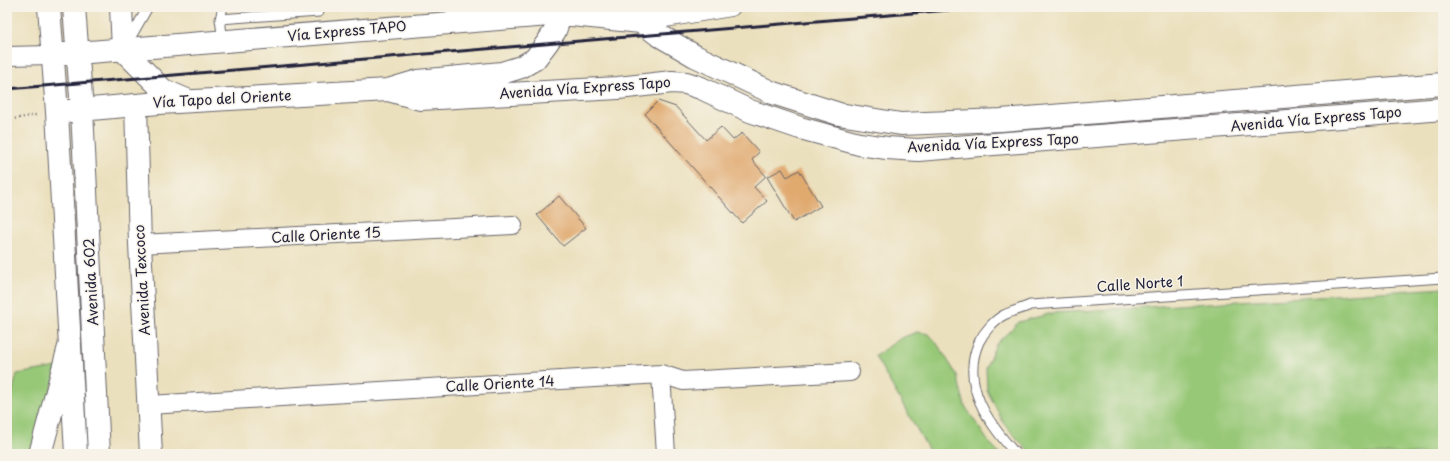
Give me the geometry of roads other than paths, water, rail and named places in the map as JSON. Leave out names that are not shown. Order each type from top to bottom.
[{"type":"main road","name":"Avenida 602","points":[[49,7],[57,112],[76,454]]},
{"type":"main road","name":"Avenida 602","points":[[74,7],[76,53],[82,110],[99,454]]},
{"type":"main road","points":[[121,7],[123,50],[163,90],[189,101]]},
{"type":"main road","points":[[623,7],[649,28]]},
{"type":"main road","name":"Vía Express TAPO","points":[[52,55],[223,42],[563,10],[649,28]]},
{"type":"main road","points":[[388,90],[418,81],[502,73],[521,67],[535,59],[547,43],[555,31],[563,10]]},
{"type":"main road","name":"Avenida Vía Express Tapo","points":[[649,28],[727,73],[773,93],[839,114],[901,124],[1001,120],[1443,84]]},
{"type":"main road","name":"Avenida Vía Express Tapo","points":[[388,90],[420,99],[618,88],[672,82],[686,83],[701,88],[750,111],[800,128],[859,144],[918,150],[1443,109]]},
{"type":"main road","name":"Vía Tapo del Oriente","points":[[57,112],[189,101],[388,90]]},
{"type":"main road","name":"Avenida Texcoco","points":[[136,105],[140,244],[152,454]]},
{"type":"main road","name":"Avenida 602","points":[[40,454],[70,342]]},
{"type":"street","points":[[649,28],[731,7]]},
{"type":"street","points":[[7,56],[52,55]]},
{"type":"street","name":"Calle Oriente 15","points":[[140,244],[513,225]]},
{"type":"street","name":"Calle Oriente 14","points":[[148,405],[661,374],[683,381],[850,372]]},
{"type":"street","points":[[661,374],[666,454]]},
{"type":"lane","points":[[123,50],[148,7]]},
{"type":"lane","points":[[223,7],[220,19],[223,42]]},
{"type":"lane","points":[[220,19],[317,10],[332,32]]},
{"type":"lane","name":"Calle Norte 1","points":[[1016,454],[1002,438],[984,412],[974,388],[973,369],[976,349],[983,334],[1003,316],[1030,305],[1443,278]]},
{"type":"railway","points":[[7,89],[985,7]]}]
